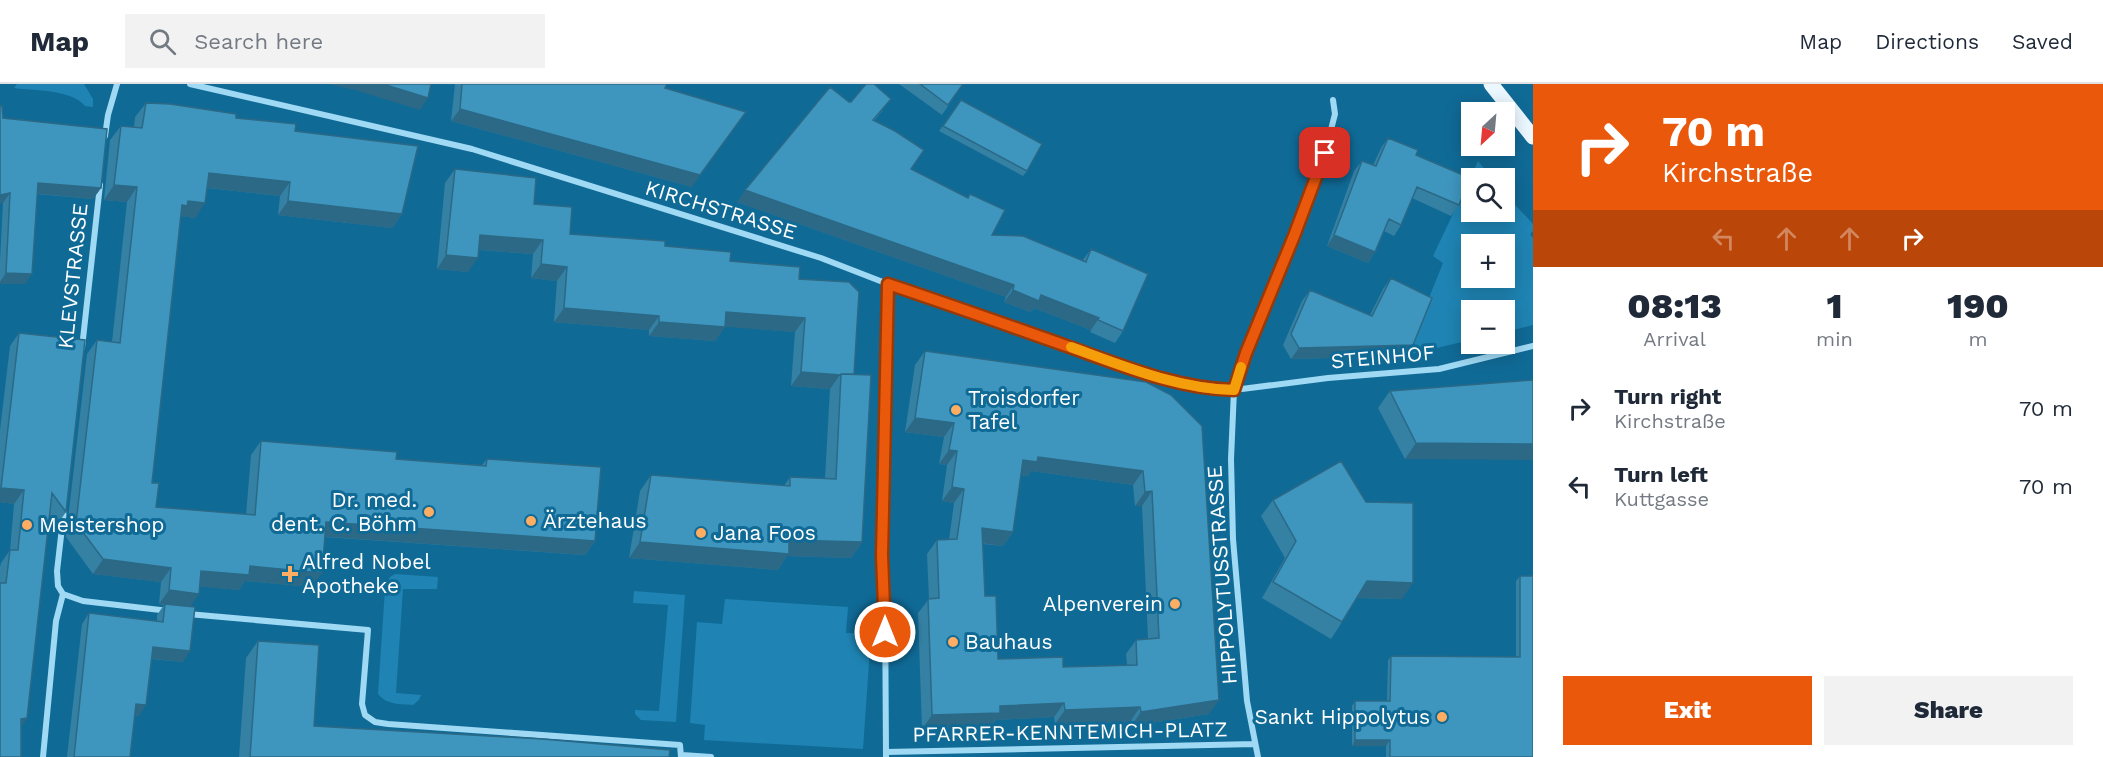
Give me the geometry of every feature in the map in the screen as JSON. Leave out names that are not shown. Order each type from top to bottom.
[{"type":"main road","points":[[1491,84],[1533,137]]},
{"type":"street","points":[[105,139],[108,115],[117,84]]},
{"type":"street","name":"KIRCHSTRASSE","points":[[190,84],[472,149],[821,258],[888,284],[1116,363],[1183,384],[1208,389],[1234,390]]},
{"type":"street","name":"HIPPOLYTUSSTRASSE","points":[[1258,757],[1247,701],[1233,539],[1231,459],[1234,390],[1246,353],[1325,153],[1335,114],[1333,100]]},
{"type":"street","name":"KLEVSTRASSE","points":[[81,361],[101,174]]},
{"type":"street","name":"PFARRER-KENNTEMICH-PLATZ","points":[[888,284],[882,555],[885,590],[886,754],[1255,744]]},
{"type":"street","name":"STEINHOF","points":[[1234,390],[1328,378],[1439,369],[1533,346]]},
{"type":"street","points":[[65,501],[57,571],[58,586],[63,594],[83,601],[368,630],[362,704],[365,715],[375,722],[680,746],[682,756],[711,757]]},
{"type":"street","points":[[43,757],[56,621],[63,594]]},
{"type":"shaded area","points":[[17,84],[84,84],[93,99],[93,107],[85,106],[71,96],[14,88]]},
{"type":"shaded area","points":[[1478,161],[1484,168],[1475,168]]},
{"type":"shaded area","points":[[1461,197],[1461,222],[1515,222],[1515,205],[1533,224],[1533,231],[1530,234],[1533,238],[1533,325],[1515,330],[1515,300],[1461,300],[1461,342],[1406,355],[1443,263],[1433,256]]},
{"type":"shaded area","points":[[395,574],[438,577],[437,589],[403,589],[396,693],[421,695],[413,705],[390,702],[378,694],[385,589],[390,577]]},
{"type":"shaded area","points":[[634,591],[685,595],[676,722],[641,720],[635,714],[635,710],[659,711],[668,605],[633,603]]},
{"type":"shaded area","points":[[725,599],[848,607],[846,633],[871,634],[863,749],[704,740],[705,725],[690,723],[697,622],[722,624]]},
{"type":"building","points":[[383,84],[431,84],[428,98]]},
{"type":"building","points":[[462,84],[667,84],[665,88],[746,112],[700,175],[460,109]]},
{"type":"building","points":[[866,84],[874,84],[891,99],[873,120],[924,150],[911,169],[968,198],[970,194],[1005,210],[992,235],[1023,236],[1086,262],[1091,249],[1148,274],[1123,331],[1098,320],[1099,318],[1041,295],[1039,301],[1013,290],[1014,285],[745,190],[830,87],[851,102]]},
{"type":"building","points":[[920,84],[963,84],[948,105]]},
{"type":"building","points":[[961,100],[1042,144],[1027,171],[943,126]]},
{"type":"building","points":[[146,103],[170,104],[236,114],[236,118],[296,124],[295,131],[418,146],[402,214],[288,201],[290,182],[209,173],[205,203],[188,201],[187,206],[182,205],[152,483],[159,483],[156,507],[255,515],[261,441],[397,452],[396,459],[486,466],[487,459],[601,467],[595,541],[326,522],[322,573],[250,566],[249,575],[201,571],[199,594],[169,590],[171,568],[103,559],[76,523],[97,340],[120,343],[137,187],[114,185],[121,126],[142,128]]},
{"type":"building","points":[[0,106],[2,106],[3,118],[107,129],[101,188],[38,183],[32,274],[6,273],[10,193],[0,195]]},
{"type":"building","points":[[1388,138],[1418,150],[1416,155],[1461,174],[1459,205],[1417,187],[1401,225],[1389,219],[1375,252],[1334,235],[1362,161],[1376,166]]},
{"type":"building","points":[[455,169],[536,178],[534,204],[572,207],[570,234],[665,241],[665,246],[731,252],[730,261],[800,267],[799,279],[849,282],[859,292],[854,374],[801,372],[805,318],[726,312],[725,327],[659,322],[659,316],[564,308],[567,267],[541,264],[543,240],[480,235],[478,258],[446,255]]},
{"type":"building","points":[[1391,278],[1432,298],[1413,345],[1299,348],[1291,334],[1310,290],[1372,316]]},
{"type":"building","points":[[19,333],[85,340],[66,512],[52,493],[27,718],[21,719],[21,757],[0,757],[0,583],[6,583],[10,550],[18,550],[24,490],[1,488]]},
{"type":"building","points":[[925,351],[1146,382],[1171,395],[1202,426],[1219,700],[1141,712],[1140,707],[1065,710],[1064,703],[1000,706],[1000,713],[932,715],[928,599],[939,598],[937,540],[957,539],[964,489],[952,487],[957,451],[949,450],[954,423],[915,418]],"holes":[[[1038,457],[1143,471],[1145,492],[1152,491],[1159,638],[1136,640],[1137,665],[1063,667],[1063,657],[998,659],[996,596],[985,596],[982,528],[1013,532],[1023,460],[1037,462]]]},
{"type":"building","points":[[841,374],[871,375],[862,542],[789,540],[789,554],[640,542],[651,475],[790,486],[790,477],[836,479]]},
{"type":"building","points":[[1533,380],[1533,444],[1416,443],[1390,391]]},
{"type":"building","points":[[1341,461],[1366,502],[1413,503],[1413,583],[1367,581],[1342,622],[1273,582],[1296,541],[1273,500]]},
{"type":"building","name":"Sankt Hippolytus","points":[[1520,576],[1533,576],[1533,757],[1390,757],[1390,740],[1355,740],[1355,701],[1390,701],[1391,656],[1520,657]]},
{"type":"building","points":[[165,604],[195,607],[190,651],[153,647],[146,705],[136,704],[130,757],[74,757],[89,613],[163,622]]},
{"type":"building","points":[[258,641],[319,645],[314,726],[542,739],[670,750],[669,757],[250,757]]},
{"type":"slow traffic","points":[[1071,347],[1183,384],[1208,389],[1234,390],[1241,367]]},
{"type":"place","name":"Troisdorfer Tafel","points":[[956,410]]},
{"type":"place","name":"Dr. med. dent. C. Böhm","points":[[429,512]]},
{"type":"place","name":"Ärztehaus","points":[[531,521]]},
{"type":"place","name":"Meistershop","points":[[27,525]]},
{"type":"place","name":"Jana Foos","points":[[701,533]]},
{"type":"place","name":"Alfred Nobel Apotheke","points":[[290,574]]},
{"type":"place","name":"Alpenverein","points":[[1175,604]]},
{"type":"place","name":"Bauhaus","points":[[953,642]]},
{"type":"place","name":"Sankt Hippolytus","points":[[1442,717]]},
{"type":"route","points":[[885,632],[882,555],[888,284],[1183,384],[1208,389],[1234,390],[1246,353],[1325,153]]}]
